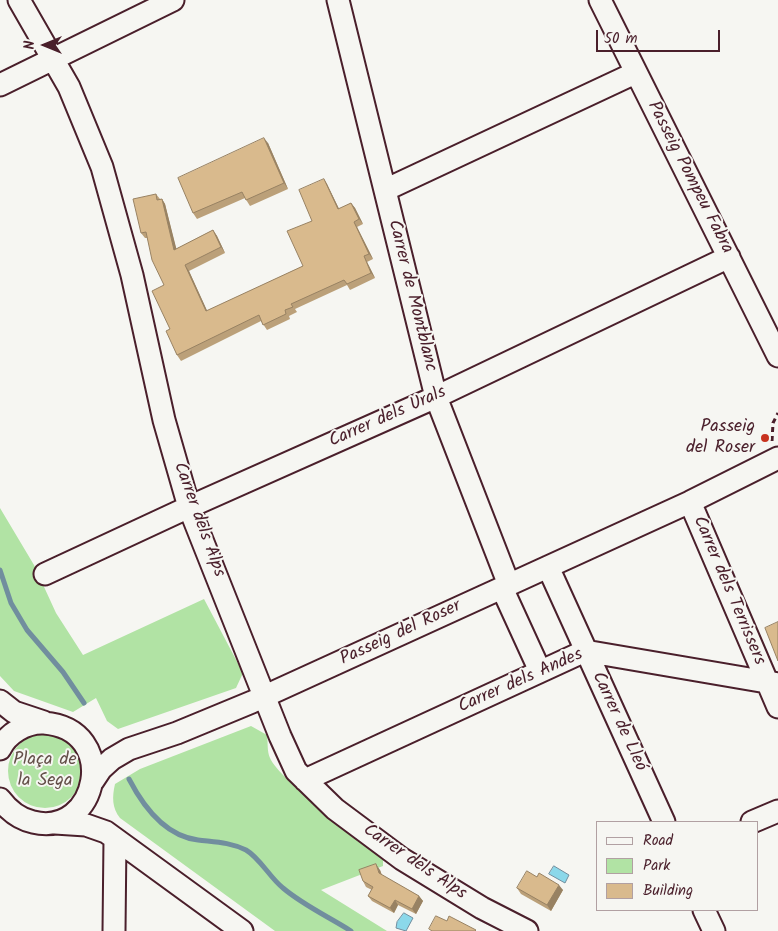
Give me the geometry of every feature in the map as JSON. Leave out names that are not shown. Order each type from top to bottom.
[{"type":"street","name":"Carrer dels Alps","points":[[19,0],[69,87],[102,167],[132,275],[164,420],[189,506],[296,771],[335,809],[402,859],[482,908],[527,931]]},
{"type":"street","points":[[0,85],[173,0]]},
{"type":"street","name":"Carrer de Montblanc","points":[[338,0],[436,397],[505,587],[540,671]]},
{"type":"street","name":"Passeig Pompeu Fabra","points":[[600,0],[778,356]]},
{"type":"street","points":[[385,190],[635,73]]},
{"type":"street","name":"Carrer dels Urals","points":[[45,574],[189,506],[436,397],[729,257]]},
{"type":"street","name":"Passeig del Roser","points":[[92,786],[101,769],[112,759],[129,749],[177,734],[265,696],[690,502],[777,459]]},
{"type":"street","name":"Carrer dels Terrissers","points":[[690,502],[772,683],[778,707]]},
{"type":"street","name":"Carrer de Lleó","points":[[548,567],[664,821]]},
{"type":"street","name":"Carrer dels Andes","points":[[305,780],[585,651],[772,683]]},
{"type":"street","points":[[0,701],[14,712],[31,720],[66,728],[79,737],[92,761],[92,786],[98,821],[111,836],[114,931]]},
{"type":"street","points":[[0,706],[0,732]]},
{"type":"street","points":[[0,749],[9,736],[22,727],[39,723],[49,724]]},
{"type":"street","name":"Passeig del Roser","points":[[84,745],[102,750],[129,749]]},
{"type":"street","points":[[55,823],[76,812],[92,786]]},
{"type":"street","points":[[3,804],[23,820],[40,824],[86,825],[111,836],[242,931]]},
{"type":"street","points":[[754,821],[778,811]]},
{"type":"street","points":[[704,911],[714,931]]},
{"type":"path","points":[[777,459],[771,435],[778,412]]},
{"type":"green space","points":[[0,508],[34,565],[56,613],[83,655],[204,599],[243,673],[236,688],[118,729],[107,721],[96,698],[73,712],[14,691],[0,676]]},
{"type":"green space","points":[[251,726],[267,735],[270,758],[289,780],[322,809],[383,857],[383,866],[321,890],[387,931],[275,931],[117,814],[113,802],[115,784],[140,769]]},
{"type":"green space","name":"Plaça de la Sega","points":[[45,734],[66,740],[76,750],[82,771],[76,792],[66,802],[45,808],[24,802],[14,792],[8,771],[14,750],[24,740]]},
{"type":"water","points":[[554,866],[569,875],[565,883],[549,874]]},
{"type":"water","points":[[404,913],[413,918],[406,931],[396,928],[397,922]]},
{"type":"building","points":[[264,138],[284,183],[246,200],[242,192],[193,213],[178,178]]},
{"type":"building","points":[[324,179],[338,209],[351,203],[359,219],[354,222],[369,254],[364,256],[371,273],[347,284],[344,280],[291,304],[293,307],[285,310],[286,314],[263,325],[259,315],[177,355],[166,331],[170,329],[152,291],[164,285],[152,260],[146,232],[141,233],[133,199],[156,194],[157,200],[162,199],[174,250],[213,230],[221,247],[185,265],[206,311],[303,266],[287,231],[312,221],[299,190]]},
{"type":"building","points":[[778,622],[778,661],[765,628]]},
{"type":"building","points":[[376,864],[379,873],[419,896],[412,909],[395,900],[390,908],[368,896],[373,887],[363,881],[359,870]]},
{"type":"building","points":[[527,871],[537,877],[539,873],[559,885],[547,905],[517,888]]},
{"type":"building","points":[[436,916],[447,921],[449,916],[476,930],[432,931],[429,929]]},
{"type":"waterway","points":[[0,570],[11,603],[27,630],[63,672],[84,703]]},
{"type":"waterway","points":[[129,779],[148,809],[175,833],[198,840],[228,844],[246,850],[256,858],[278,884],[351,931]]},
{"type":"place","name":"Passeig del Roser","points":[[765,438]]}]
